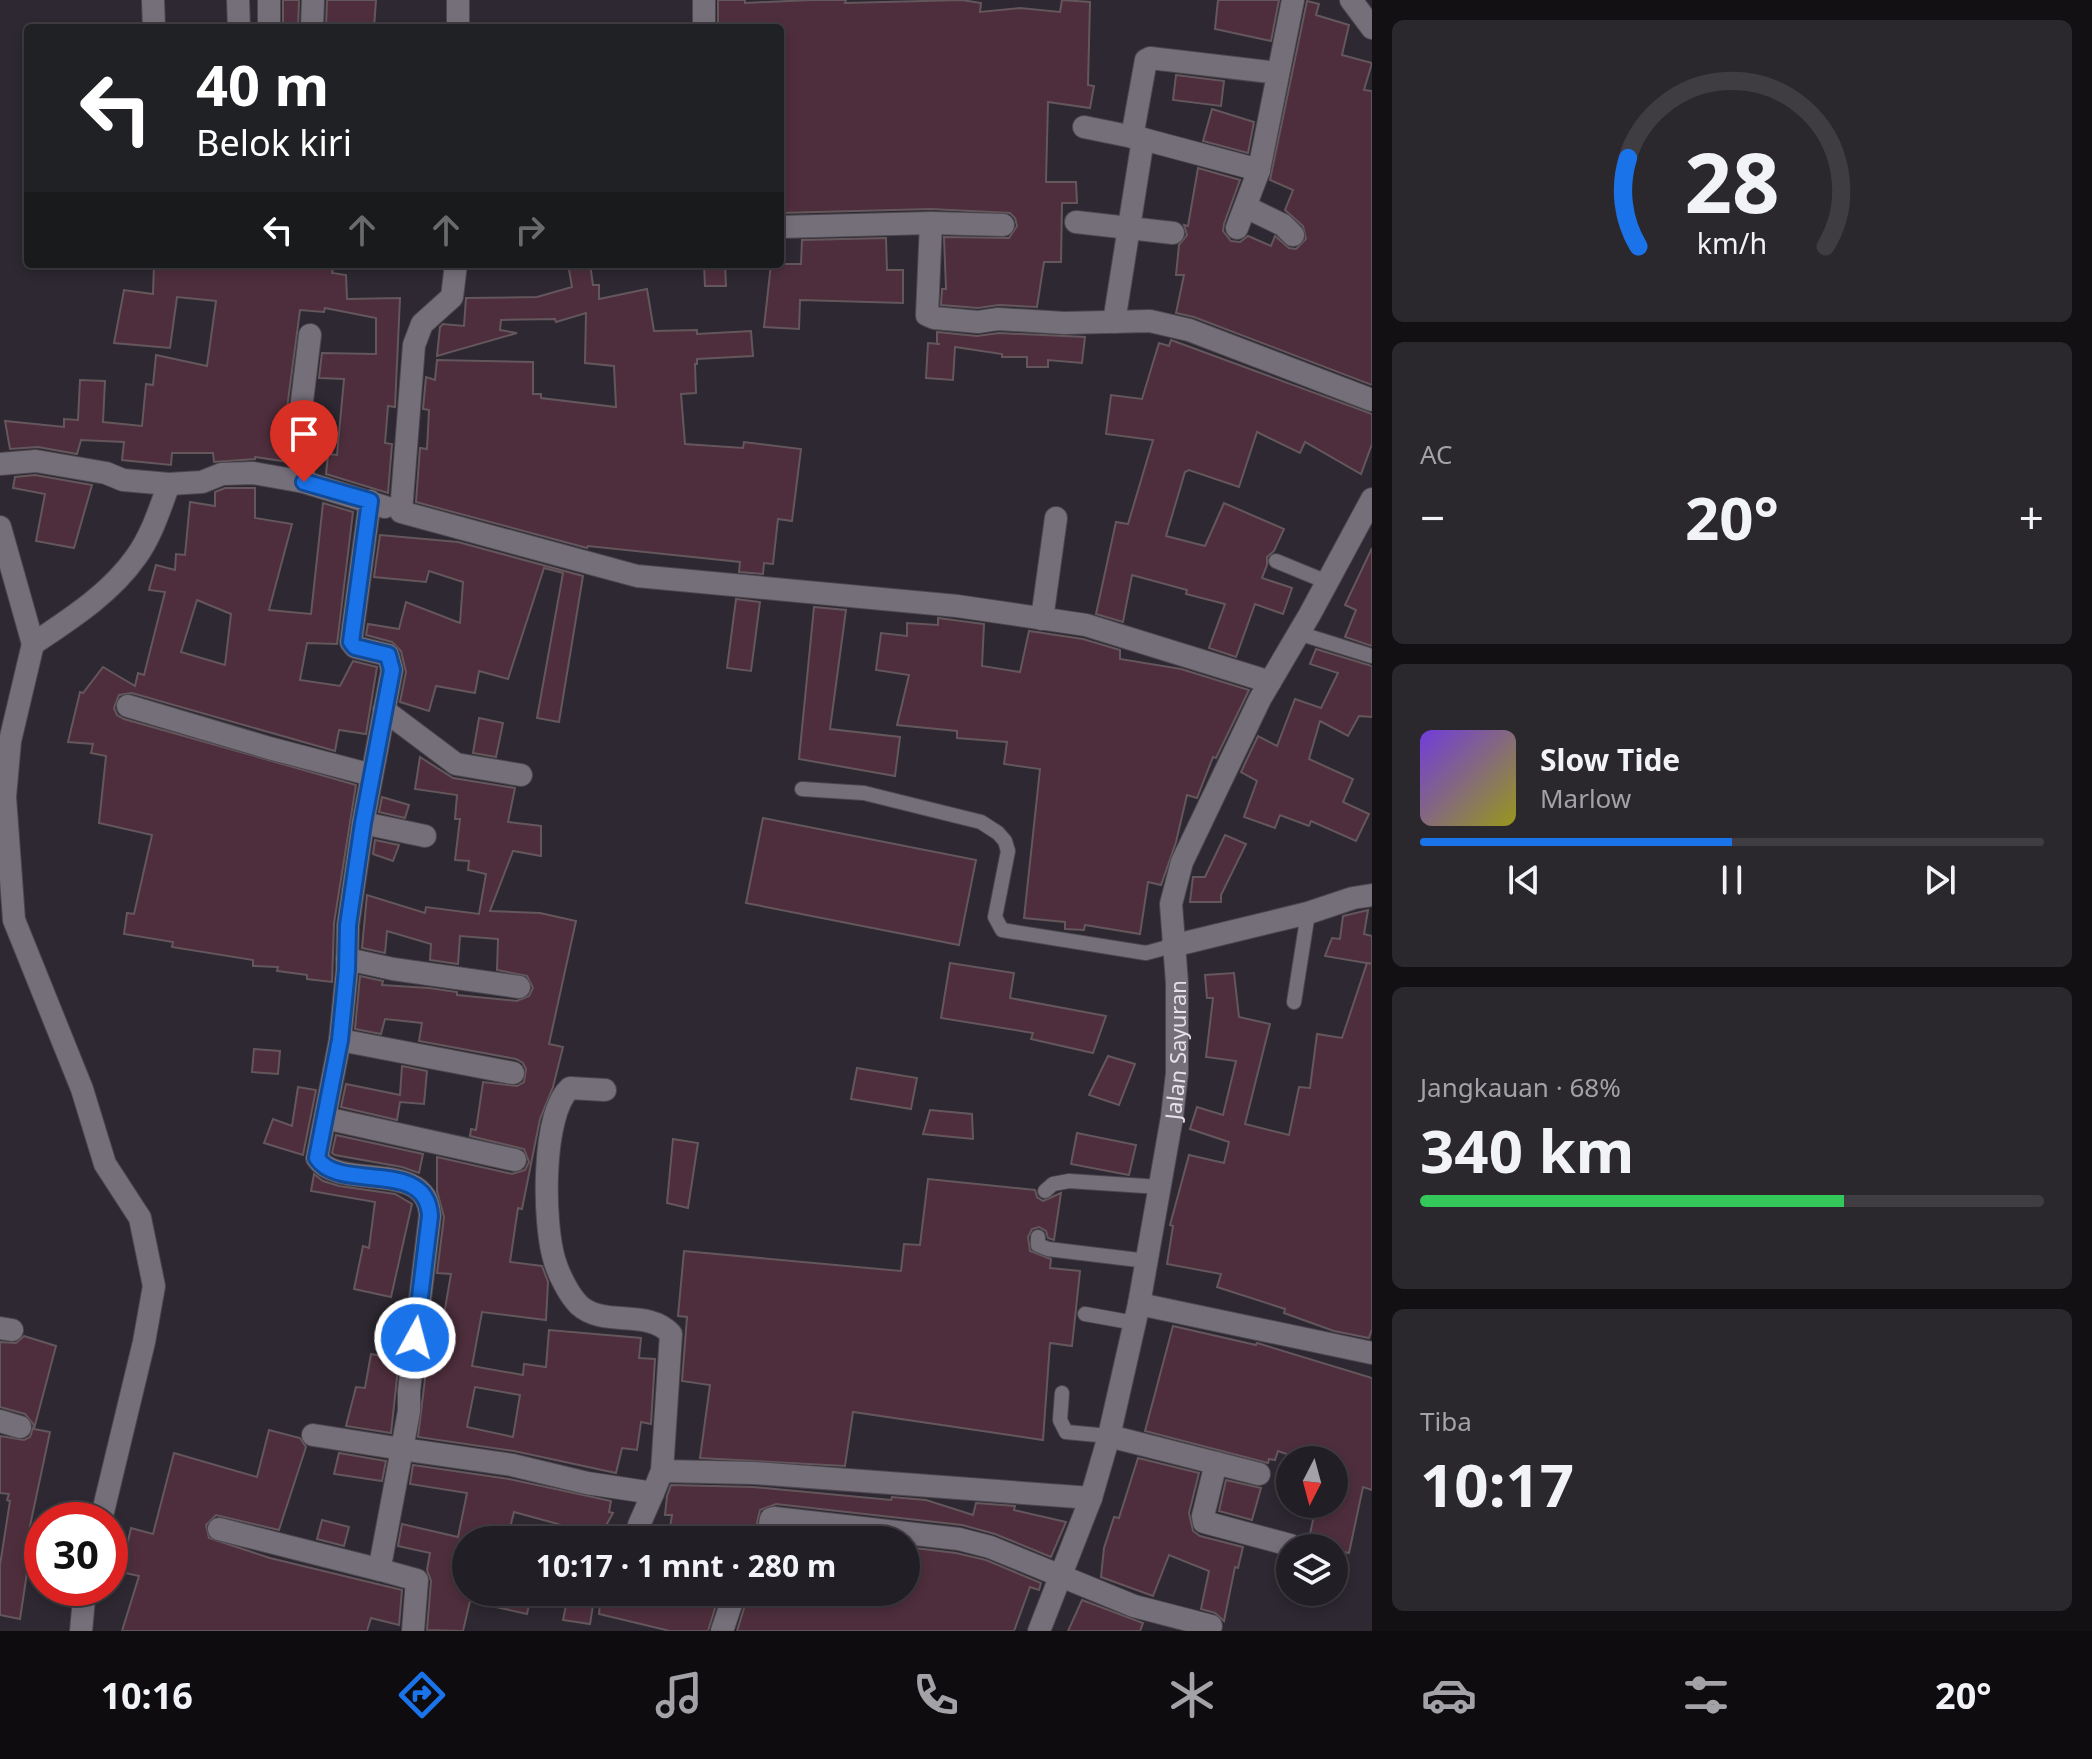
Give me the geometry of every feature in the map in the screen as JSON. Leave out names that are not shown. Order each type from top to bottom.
[{"type":"street","points":[[153,0],[154,24]]},
{"type":"street","points":[[238,0],[239,24]]},
{"type":"street","points":[[269,0],[269,24]]},
{"type":"street","points":[[312,24],[313,0]]},
{"type":"street","points":[[458,0],[458,24]]},
{"type":"street","points":[[704,0],[704,24]]},
{"type":"street","points":[[1237,228],[1259,170],[1293,0]]},
{"type":"street","points":[[1351,0],[1372,28]]},
{"type":"street","points":[[1114,322],[1146,60],[1278,73]]},
{"type":"street","points":[[1084,127],[1259,170]]},
{"type":"street","points":[[1246,207],[1283,225],[1293,235]]},
{"type":"street","points":[[1076,222],[1173,233]]},
{"type":"street","points":[[931,223],[927,315],[950,321],[978,322],[998,319],[1064,323],[1150,321],[1189,330],[1372,400]]},
{"type":"street","points":[[784,227],[931,223],[1003,225]]},
{"type":"street","points":[[401,512],[414,345],[422,324],[452,297],[456,268]]},
{"type":"street","points":[[304,482],[300,418],[310,335]]},
{"type":"street","points":[[0,464],[36,461],[106,473],[123,480],[169,484],[202,482],[222,474],[253,473],[304,482],[401,512],[637,576],[957,606],[1086,625],[1270,682]]},
{"type":"street","points":[[33,644],[93,603],[137,556],[169,484]]},
{"type":"street","name":"Jalan Sayuran","points":[[1039,1631],[1091,1498],[1109,1436],[1147,1261],[1172,1117],[1178,1046],[1171,904],[1182,862],[1270,682],[1372,499]]},
{"type":"street","points":[[370,501],[351,642],[355,647],[388,655],[392,670],[363,823],[348,925],[340,1040],[317,1158],[328,1169],[412,1185],[428,1199],[430,1207],[409,1411],[380,1561],[381,1570]]},
{"type":"street","points":[[1042,619],[1056,518]]},
{"type":"street","points":[[0,527],[33,644],[10,741],[5,797],[14,920],[82,1089],[105,1164],[140,1218],[154,1286],[144,1342],[105,1502]]},
{"type":"street","points":[[128,706],[372,775]]},
{"type":"street","points":[[384,710],[456,764],[521,775]]},
{"type":"street","points":[[363,823],[425,836]]},
{"type":"street","points":[[1172,946],[1372,895]]},
{"type":"street","points":[[347,959],[393,969],[519,987]]},
{"type":"street","points":[[340,1040],[513,1073]]},
{"type":"street","points":[[605,1090],[570,1088],[553,1116],[548,1161],[548,1228],[555,1263],[580,1305],[591,1313],[651,1321],[665,1327],[671,1334],[662,1471],[639,1526]]},
{"type":"street","points":[[325,1118],[515,1160]]},
{"type":"street","points":[[1137,1313],[1372,1353]]},
{"type":"street","points":[[313,1435],[512,1465],[587,1483],[653,1493]]},
{"type":"street","points":[[1109,1436],[1259,1474]]},
{"type":"street","points":[[1216,1463],[1204,1522],[1276,1542]]},
{"type":"street","points":[[662,1471],[754,1473],[1091,1498]]},
{"type":"street","points":[[770,1526],[774,1518],[844,1526]]},
{"type":"street","points":[[219,1529],[417,1580],[413,1631]]},
{"type":"street","points":[[920,1535],[959,1539],[990,1547],[1134,1606],[1211,1626]]},
{"type":"street","points":[[81,1631],[83,1606]]},
{"type":"street","points":[[722,1631],[730,1606]]},
{"type":"lane","points":[[1276,561],[1327,582]]},
{"type":"lane","points":[[1298,633],[1372,656]]},
{"type":"lane","points":[[802,789],[864,793],[981,822],[998,833],[1008,851],[995,917],[1002,930],[1146,953],[1172,946]]},
{"type":"lane","points":[[1294,1002],[1308,913]]},
{"type":"lane","points":[[1045,1191],[1053,1184],[1069,1181],[1160,1187]]},
{"type":"lane","points":[[1038,1237],[1038,1245],[1048,1249],[1147,1261]]},
{"type":"lane","points":[[1085,1314],[1137,1313]]},
{"type":"lane","points":[[1062,1393],[1060,1420],[1066,1432],[1109,1436]]},
{"type":"building","points":[[283,0],[299,0],[298,24],[283,24]]},
{"type":"building","points":[[327,0],[376,0],[374,24],[326,24]]},
{"type":"building","points":[[718,0],[745,0],[745,3],[846,0],[845,3],[962,0],[981,3],[980,12],[1020,8],[1060,12],[1062,0],[1090,2],[1088,85],[1094,86],[1090,108],[1048,102],[1046,182],[1076,182],[1077,203],[1062,203],[1061,262],[1044,262],[1037,307],[941,305],[942,289],[946,289],[944,237],[1009,238],[1017,226],[1010,213],[931,209],[784,213],[784,24],[718,24]]},
{"type":"building","points":[[1218,0],[1279,0],[1271,41],[1215,29]]},
{"type":"building","points":[[1307,1],[1319,4],[1316,15],[1349,25],[1342,55],[1372,63],[1364,90],[1372,91],[1372,385],[1194,317],[1176,313],[1184,275],[1176,275],[1179,245],[1187,235],[1184,225],[1188,226],[1198,168],[1240,180],[1224,224],[1223,231],[1231,241],[1240,242],[1248,236],[1271,246],[1275,236],[1289,248],[1296,249],[1306,239],[1303,226],[1285,210],[1293,190],[1270,180]]},
{"type":"building","points":[[1176,75],[1224,81],[1221,106],[1173,100]]},
{"type":"building","points":[[1212,109],[1254,122],[1248,153],[1203,141]]},
{"type":"building","points":[[886,238],[887,270],[903,270],[903,303],[800,300],[799,329],[764,327],[771,268],[801,264],[802,240]]},
{"type":"building","points":[[154,268],[333,268],[332,273],[346,275],[347,299],[400,298],[395,407],[388,406],[385,443],[392,444],[388,493],[326,474],[328,454],[337,455],[344,379],[319,378],[322,353],[376,354],[376,318],[325,308],[324,312],[300,310],[286,416],[289,462],[255,457],[214,462],[213,453],[172,453],[171,465],[122,460],[124,442],[81,440],[77,454],[38,447],[10,449],[5,421],[64,427],[64,419],[78,420],[80,380],[105,381],[103,422],[142,426],[146,384],[153,385],[156,355],[207,366],[216,301],[177,297],[170,348],[114,343],[124,290],[153,294]]},
{"type":"building","points":[[569,268],[591,268],[593,285],[599,285],[599,299],[647,289],[654,331],[697,330],[697,334],[751,331],[753,356],[697,359],[696,393],[681,394],[685,444],[743,448],[744,442],[801,449],[792,521],[778,519],[773,564],[764,563],[763,574],[739,572],[740,562],[587,548],[416,502],[420,448],[427,449],[429,410],[423,409],[426,377],[435,380],[437,360],[533,362],[533,394],[541,394],[541,398],[616,407],[614,366],[585,363],[586,313],[556,322],[555,319],[501,320],[500,330],[517,333],[437,356],[440,327],[443,324],[464,326],[466,298],[537,297],[572,287]]},
{"type":"building","points":[[704,268],[725,268],[726,286],[705,286]]},
{"type":"building","points":[[937,332],[977,336],[999,333],[1085,337],[1082,363],[1048,360],[1048,367],[1027,367],[1027,357],[1002,357],[1002,354],[955,347],[953,380],[926,378],[928,343],[937,344]]},
{"type":"building","points":[[1171,340],[1372,414],[1372,444],[1361,474],[1305,442],[1300,453],[1257,432],[1239,487],[1189,470],[1185,472],[1166,536],[1205,546],[1224,503],[1284,529],[1274,551],[1267,557],[1262,578],[1292,588],[1283,614],[1255,604],[1236,657],[1209,648],[1225,604],[1186,594],[1187,590],[1132,575],[1123,622],[1096,614],[1116,522],[1128,524],[1153,440],[1106,434],[1111,395],[1142,399],[1159,343],[1169,346]]},
{"type":"building","points":[[35,475],[92,485],[74,548],[36,541],[45,494],[13,488],[15,477]]},
{"type":"building","points":[[225,488],[255,488],[255,518],[292,524],[269,610],[311,614],[323,503],[353,512],[337,644],[307,643],[300,680],[340,686],[353,661],[377,667],[366,734],[339,730],[335,751],[132,693],[119,695],[114,708],[117,715],[124,719],[356,785],[334,923],[332,982],[277,971],[278,967],[253,966],[253,960],[172,947],[173,942],[124,934],[127,913],[134,914],[152,835],[99,823],[106,756],[91,753],[93,744],[68,742],[80,692],[83,693],[103,667],[135,686],[138,673],[144,675],[165,592],[149,590],[156,565],[175,570],[176,554],[185,555],[190,502],[215,506],[215,492]],"holes":[[[197,600],[231,614],[225,665],[181,652]]]},
{"type":"building","points":[[380,535],[458,542],[583,576],[559,722],[537,718],[563,573],[544,568],[508,679],[479,671],[475,693],[436,686],[429,711],[400,702],[406,672],[401,651],[392,642],[366,635],[368,624],[399,629],[406,602],[460,623],[463,582],[429,571],[426,582],[374,577]]},
{"type":"building","points":[[1372,548],[1372,646],[1345,637],[1356,610],[1345,605]]},
{"type":"building","points":[[736,599],[760,602],[751,671],[727,668]]},
{"type":"building","points":[[814,607],[846,610],[830,729],[900,737],[895,776],[799,759]]},
{"type":"building","points":[[938,618],[984,624],[982,666],[1020,672],[1029,631],[1083,639],[1120,650],[1120,659],[1181,669],[1249,690],[1216,758],[1213,757],[1197,798],[1187,795],[1176,842],[1161,885],[1148,882],[1140,934],[1085,925],[1084,930],[1065,929],[1065,922],[1024,918],[1040,769],[1004,764],[1007,742],[957,738],[957,731],[897,725],[909,675],[876,670],[881,633],[907,636],[907,623],[938,625]]},
{"type":"building","points":[[1316,649],[1372,666],[1372,717],[1359,716],[1348,736],[1320,721],[1309,759],[1353,779],[1343,802],[1369,814],[1356,841],[1311,821],[1309,826],[1280,815],[1275,828],[1244,817],[1257,781],[1241,772],[1258,736],[1277,746],[1295,699],[1321,708],[1338,673],[1310,664]]},
{"type":"building","points":[[479,718],[503,723],[496,757],[473,753]]},
{"type":"building","points":[[420,757],[453,778],[515,788],[508,822],[541,826],[541,856],[513,851],[490,911],[540,913],[576,921],[549,1044],[563,1047],[553,1087],[540,1119],[522,1209],[518,1208],[510,1262],[542,1266],[548,1282],[546,1320],[482,1312],[472,1366],[523,1375],[524,1364],[546,1367],[549,1330],[641,1338],[639,1358],[655,1359],[651,1424],[641,1422],[637,1450],[622,1448],[616,1473],[514,1451],[418,1437],[428,1354],[437,1355],[451,1274],[437,1273],[444,1217],[437,1191],[437,1157],[512,1174],[525,1170],[529,1162],[524,1149],[470,1136],[471,1129],[476,1130],[483,1082],[517,1086],[524,1082],[526,1069],[516,1059],[419,1041],[422,1023],[385,1019],[381,1034],[355,1029],[360,976],[383,981],[382,985],[429,988],[457,992],[457,995],[517,1001],[529,996],[533,988],[527,976],[497,970],[498,939],[460,936],[458,964],[430,960],[431,944],[387,931],[385,953],[362,948],[367,895],[425,913],[426,907],[479,914],[486,874],[468,870],[469,861],[455,860],[460,819],[455,819],[457,795],[415,789]],"holes":[[[475,1387],[520,1395],[513,1437],[467,1427]]]},
{"type":"building","points":[[382,797],[409,805],[405,818],[379,812]]},
{"type":"building","points":[[763,818],[976,860],[959,945],[746,903]]},
{"type":"building","points":[[1225,835],[1246,844],[1221,895],[1221,902],[1190,902],[1193,877],[1205,877]]},
{"type":"building","points":[[375,840],[399,845],[393,861],[373,854]]},
{"type":"building","points":[[1368,910],[1364,934],[1372,936],[1372,964],[1325,956],[1332,938],[1340,939],[1343,916]]},
{"type":"building","points":[[950,963],[1014,973],[1010,998],[1106,1016],[1093,1053],[1031,1039],[1033,1033],[941,1018]]},
{"type":"building","points":[[1367,963],[1372,964],[1372,1329],[1369,1338],[1334,1331],[1284,1313],[1285,1309],[1217,1287],[1221,1274],[1167,1264],[1173,1226],[1170,1225],[1189,1155],[1224,1163],[1229,1142],[1190,1129],[1197,1107],[1223,1115],[1236,1061],[1206,1057],[1213,998],[1207,998],[1205,975],[1234,973],[1239,1017],[1270,1024],[1245,1124],[1289,1135],[1299,1087],[1310,1088],[1317,1034],[1342,1038]]},
{"type":"building","points":[[254,1049],[280,1051],[278,1074],[252,1072]]},
{"type":"building","points":[[1108,1056],[1135,1064],[1119,1105],[1089,1095]]},
{"type":"building","points":[[402,1066],[427,1071],[424,1104],[400,1102],[397,1120],[341,1107],[346,1084],[400,1095]]},
{"type":"building","points":[[857,1068],[917,1078],[911,1109],[851,1099]]},
{"type":"building","points":[[298,1087],[316,1090],[303,1155],[264,1143],[273,1119],[292,1126]]},
{"type":"building","points":[[930,1110],[972,1114],[973,1139],[923,1134]]},
{"type":"building","points":[[1077,1133],[1136,1145],[1129,1175],[1071,1164]]},
{"type":"building","points":[[336,1135],[423,1154],[419,1173],[335,1155],[332,1153]]},
{"type":"building","points":[[673,1139],[698,1143],[688,1208],[667,1203]]},
{"type":"building","points":[[314,1174],[323,1181],[339,1186],[395,1194],[412,1204],[391,1297],[354,1289],[363,1246],[369,1248],[375,1202],[311,1191]]},
{"type":"building","points":[[928,1179],[1035,1190],[1037,1197],[1043,1201],[1061,1193],[1054,1240],[1048,1238],[1046,1231],[1039,1227],[1032,1229],[1028,1237],[1030,1251],[1051,1259],[1050,1268],[1080,1271],[1072,1346],[1050,1343],[1043,1440],[853,1412],[845,1466],[700,1458],[710,1385],[682,1381],[687,1317],[678,1316],[684,1251],[901,1271],[904,1244],[920,1245]]},
{"type":"building","points":[[1173,1326],[1257,1343],[1372,1378],[1372,1490],[1363,1487],[1349,1553],[1348,1534],[1310,1534],[1313,1518],[1348,1518],[1348,1446],[1276,1446],[1275,1460],[1269,1459],[1268,1463],[1145,1431]]},
{"type":"building","points":[[24,1336],[56,1346],[34,1429],[50,1432],[35,1502],[24,1502],[24,1592],[20,1619],[0,1615],[0,1565],[10,1501],[7,1500],[9,1494],[0,1493],[0,1436],[24,1440],[30,1437],[34,1425],[25,1414],[0,1407],[0,1342],[16,1343]]},
{"type":"building","points":[[371,1354],[399,1359],[391,1433],[346,1426],[356,1387],[365,1388]]},
{"type":"building","points":[[269,1430],[300,1438],[306,1447],[279,1530],[216,1515],[206,1525],[209,1538],[270,1558],[402,1590],[399,1625],[371,1618],[367,1631],[122,1631],[139,1576],[128,1574],[131,1528],[153,1534],[174,1453],[257,1477]]},
{"type":"building","points":[[339,1453],[386,1461],[382,1481],[334,1474]]},
{"type":"building","points":[[1138,1458],[1199,1473],[1189,1513],[1193,1531],[1200,1536],[1243,1547],[1238,1568],[1235,1567],[1224,1621],[1215,1613],[1201,1609],[1209,1571],[1169,1555],[1153,1596],[1101,1577],[1104,1548],[1114,1517],[1119,1518]]},
{"type":"building","points":[[413,1465],[509,1479],[611,1501],[609,1512],[613,1513],[606,1526],[565,1526],[514,1512],[510,1526],[460,1526],[467,1493],[410,1484]]},
{"type":"building","points":[[1226,1480],[1261,1488],[1252,1520],[1219,1511]]},
{"type":"building","points":[[671,1485],[753,1487],[891,1500],[892,1497],[926,1500],[973,1515],[976,1503],[1015,1506],[1014,1510],[1066,1522],[1051,1557],[995,1534],[962,1525],[776,1504],[760,1510],[756,1526],[670,1526],[672,1515],[665,1515]]},
{"type":"building","points":[[322,1520],[349,1527],[344,1546],[317,1539]]},
{"type":"building","points":[[402,1524],[452,1536],[452,1606],[469,1606],[463,1631],[427,1630],[430,1553],[398,1546]]},
{"type":"building","points":[[920,1549],[986,1560],[1041,1583],[1039,1590],[1030,1587],[1014,1631],[737,1631],[745,1606],[920,1606]]},
{"type":"building","points":[[1082,1600],[1143,1623],[1140,1631],[1068,1631]]},
{"type":"building","points":[[492,1606],[529,1606],[527,1614]]},
{"type":"building","points":[[566,1606],[593,1606],[590,1624],[563,1620]]},
{"type":"building","points":[[600,1606],[716,1606],[708,1631],[670,1631],[599,1614]]},
{"type":"route","points":[[304,482],[370,501],[351,642],[355,647],[388,655],[392,670],[363,823],[348,925],[340,1040],[317,1158],[328,1169],[412,1185],[428,1199],[430,1216],[415,1338]]}]
